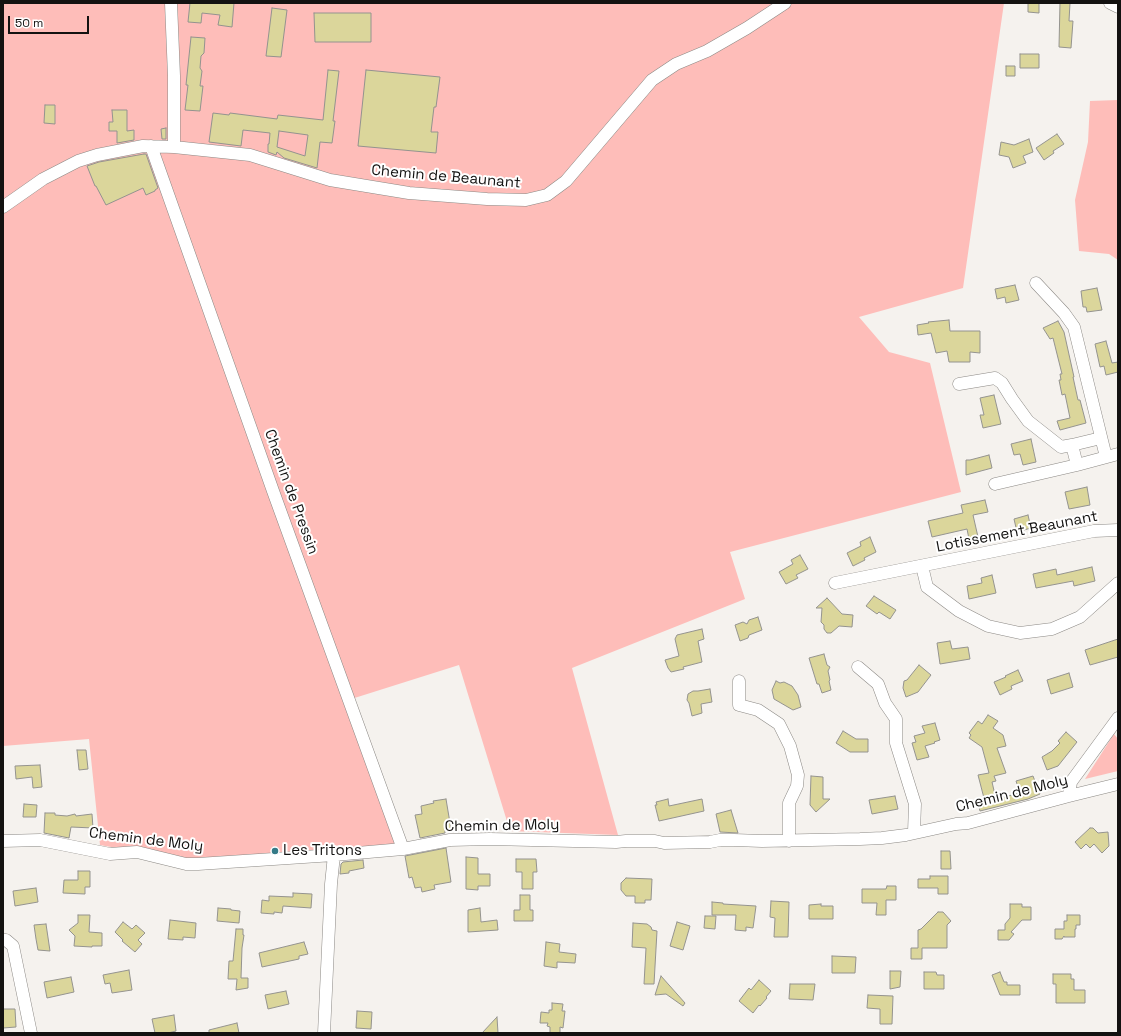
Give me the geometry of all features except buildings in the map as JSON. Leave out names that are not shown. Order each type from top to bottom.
[{"type":"street","points":[[172,3],[174,147]]},
{"type":"street","name":"Chemin de Beaunant","points":[[3,207],[43,179],[78,161],[97,155],[143,146],[174,147],[250,155],[330,180],[409,192],[487,199],[526,200],[547,195],[566,181],[652,80],[676,64],[707,51],[747,28],[785,3]]},
{"type":"street","points":[[1110,3],[1118,7]]},
{"type":"street","name":"Chemin de Pressin","points":[[151,146],[273,491],[403,849]]},
{"type":"street","points":[[995,484],[1112,456],[1101,438],[1074,328],[1064,313],[1036,283]]},
{"type":"street","points":[[959,384],[995,378],[1002,383],[1028,421],[1061,447],[1101,438]]},
{"type":"street","points":[[1072,445],[1077,465]]},
{"type":"street","name":"Lotissement Beaunant","points":[[835,583],[1094,531],[1118,530]]},
{"type":"street","name":"Lotissement Beaunant","points":[[922,566],[928,587],[959,612],[988,626],[1020,633],[1052,629],[1080,617],[1118,583]]},
{"type":"street","points":[[858,668],[878,684],[885,703],[896,719],[896,743],[915,804],[914,832]]},
{"type":"street","points":[[739,681],[739,706],[758,710],[779,724],[790,746],[798,775],[797,786],[788,803],[788,841]]},
{"type":"street","points":[[1069,796],[1071,782],[1118,718]]},
{"type":"street","name":"Chemin de Moly","points":[[3,841],[40,840],[110,854],[137,852],[186,864],[198,864],[403,849],[450,840],[656,841],[664,843],[710,842],[720,840],[788,841],[882,838],[968,823],[1118,784]]},
{"type":"street","points":[[324,1033],[331,884],[334,855]]},
{"type":"street","points":[[3,940],[6,940],[13,946],[31,1033]]},
{"type":"shaded area","points":[[3,3],[1004,3],[963,288],[859,317],[889,352],[930,363],[961,492],[730,552],[745,599],[572,668],[618,835],[510,831],[459,665],[345,701],[396,845],[184,860],[100,845],[89,739],[3,746]]},
{"type":"shaded area","points":[[1118,100],[1118,260],[1109,254],[1079,251],[1075,200],[1088,142],[1090,101]]},
{"type":"shaded area","points":[[1114,734],[1118,739],[1118,771],[1085,779]]},
{"type":"place","name":"Les Tritons","points":[[275,851]]}]
